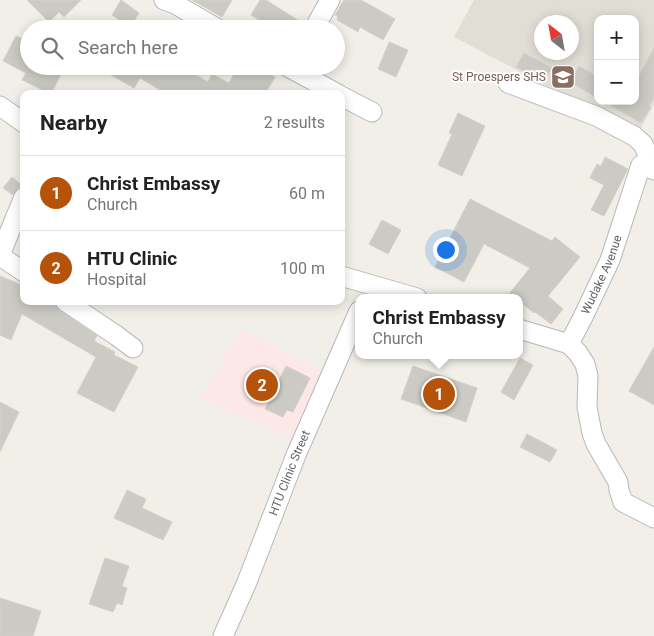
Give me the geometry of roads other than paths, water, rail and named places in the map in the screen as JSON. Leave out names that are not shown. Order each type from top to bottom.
[{"type":"street","points":[[164,0],[175,4],[203,20]]},
{"type":"street","points":[[319,20],[330,0]]},
{"type":"street","points":[[304,75],[331,90]]},
{"type":"street","points":[[508,83],[596,116],[634,136],[643,144],[649,156]]},
{"type":"street","points":[[345,98],[372,112]]},
{"type":"street","points":[[0,106],[20,120]]},
{"type":"street","name":"Wudake Avenue","points":[[569,344],[610,260],[649,156]]},
{"type":"street","points":[[20,207],[0,256],[20,269]]},
{"type":"street","points":[[345,278],[368,291],[389,294]]},
{"type":"street","points":[[71,305],[133,348]]},
{"type":"street","name":"HTU Clinic Street","points":[[223,636],[247,582],[296,455],[355,320]]},
{"type":"street","points":[[523,330],[569,344],[578,353],[585,364],[588,376],[587,407],[596,444],[618,482],[624,502],[654,518]]},
{"type":"place","name":"St Proespers SHS","points":[[563,77]]},
{"type":"place","name":"HTU Clinic","points":[[262,385]]},
{"type":"place","name":"Christ Embassy","points":[[439,394]]}]
